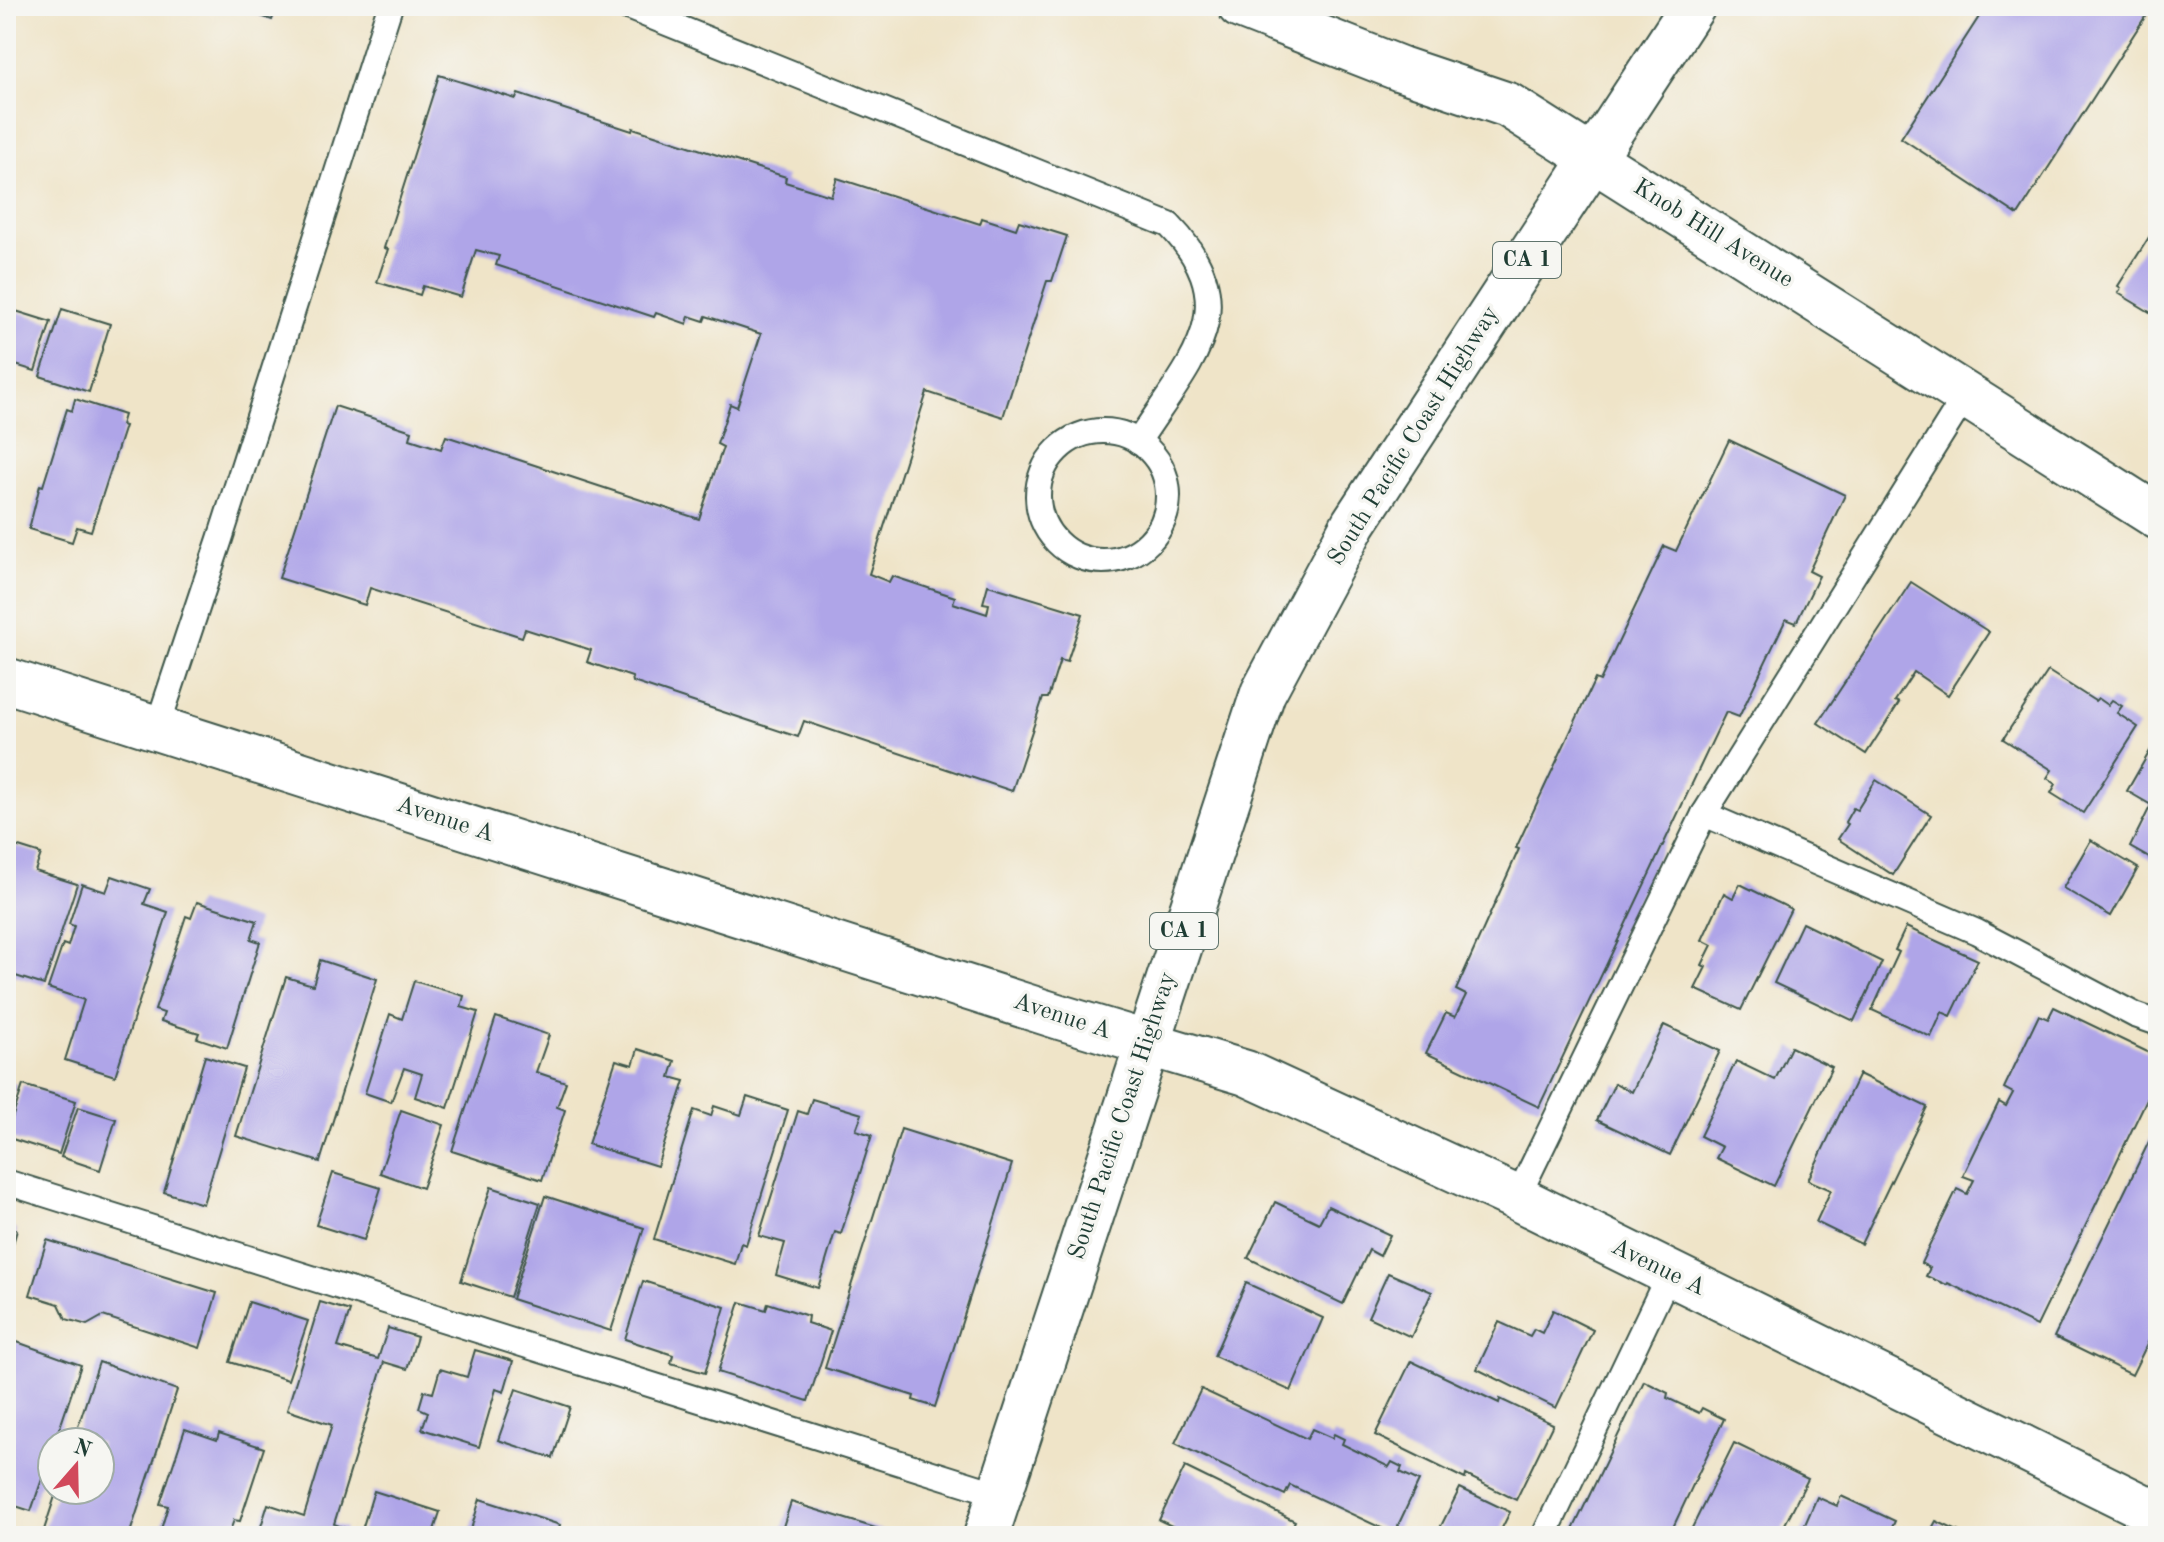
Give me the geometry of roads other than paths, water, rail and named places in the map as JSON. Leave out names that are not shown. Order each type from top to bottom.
[{"type":"main road","name":"Knob Hill Avenue","points":[[1240,6],[1401,69],[1508,105],[2158,517]]},
{"type":"main road","name":"South Pacific Coast Highway","points":[[986,1536],[1263,693],[1354,523],[1693,6]]},
{"type":"main road","name":"Avenue A","points":[[6,680],[1246,1073],[1517,1198],[2158,1514]]},
{"type":"lane","points":[[157,728],[390,6]]},
{"type":"lane","points":[[625,6],[1169,225],[1190,247],[1208,288],[1209,314],[1203,340],[1138,442]]},
{"type":"lane","points":[[1517,1198],[1704,814],[1966,395]]},
{"type":"lane","points":[[1109,431],[1138,442],[1161,466],[1168,487],[1168,508],[1160,529],[1147,546],[1128,557],[1106,562],[1085,559],[1065,549],[1050,533],[1041,514],[1038,494],[1042,473],[1053,455],[1069,441],[1088,433],[1109,431]]},
{"type":"lane","points":[[1704,814],[1977,932],[2135,1015],[2158,1023]]},
{"type":"lane","points":[[6,1182],[999,1494]]},
{"type":"lane","points":[[1544,1536],[1669,1274]]}]
